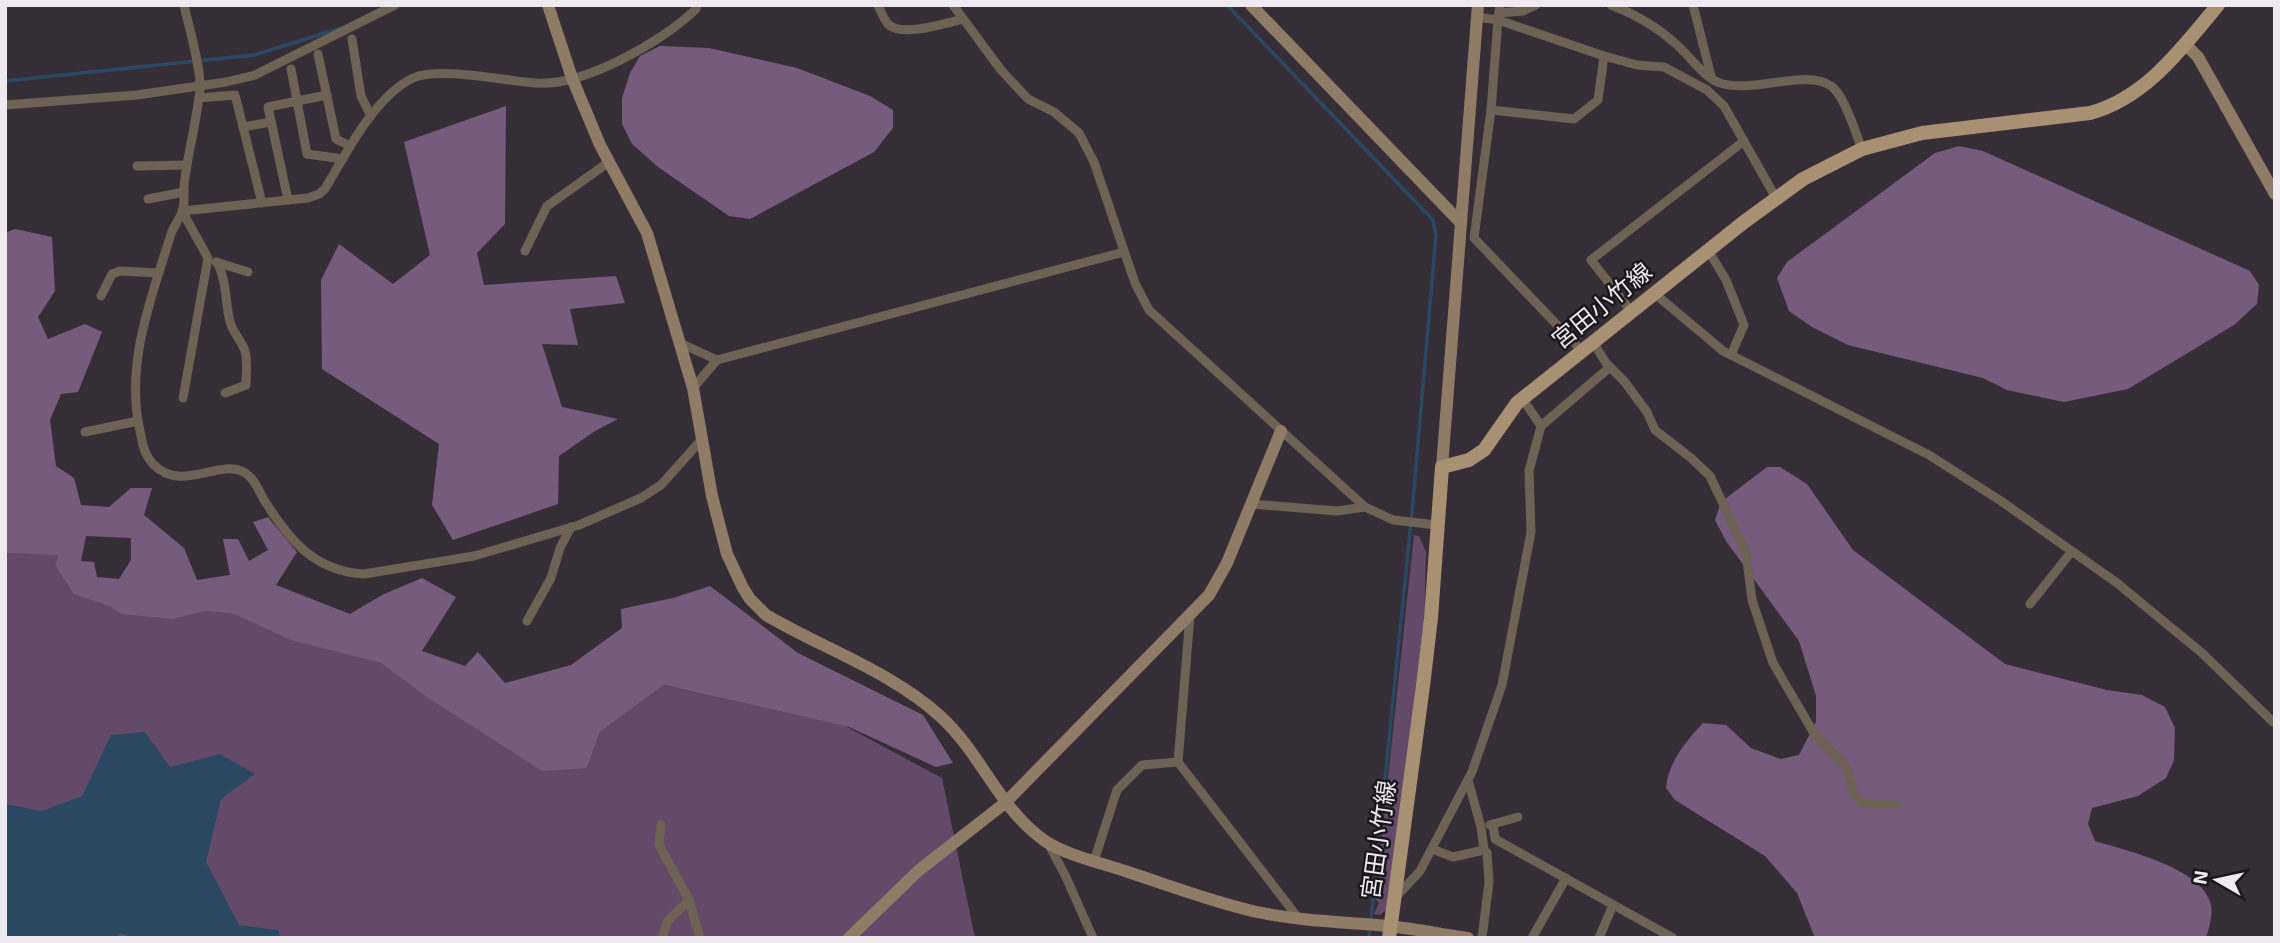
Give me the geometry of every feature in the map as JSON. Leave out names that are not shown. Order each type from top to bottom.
[{"type":"main road","name":"宮田小竹線","points":[[1390,932],[1431,618],[1442,467],[1469,460],[1484,450],[1522,398],[1707,250],[1803,178],[1861,149],[1922,133],[2090,113],[2109,108],[2124,101],[2142,87],[2185,44],[2218,5]]},
{"type":"street","points":[[184,5],[200,83],[199,98],[187,165],[183,211],[173,230],[139,344],[135,387],[138,421],[147,456],[161,470],[168,475],[185,477],[227,469],[241,470],[253,479],[270,509],[315,561],[347,573],[384,572],[474,556],[571,527],[641,498],[661,485],[703,438]]},
{"type":"street","points":[[5,105],[136,95],[255,75],[395,5]]},
{"type":"street","points":[[548,5],[572,78],[609,162],[647,233],[693,388],[712,496],[727,554],[750,599],[766,615],[887,679],[941,716],[966,744],[1006,803],[1026,826],[1047,843],[1212,900],[1256,911],[1390,932],[1468,938]]},
{"type":"street","points":[[183,211],[288,200],[319,194],[325,189],[361,127],[399,86],[424,74],[481,76],[549,84],[572,78],[640,51],[677,28],[697,5]]},
{"type":"street","points":[[878,5],[891,28],[903,30],[963,19]]},
{"type":"street","points":[[953,5],[1000,70],[1028,99],[1055,112],[1079,133],[1094,162],[1135,283],[1149,310],[1365,507],[1393,520],[1437,525]]},
{"type":"street","points":[[1251,5],[1461,223]]},
{"type":"street","points":[[1442,467],[1478,11],[1499,13],[1523,10],[1536,5]]},
{"type":"street","points":[[1611,5],[1651,25],[1718,82],[1743,87],[1810,79],[1830,85],[1842,102],[1861,149]]},
{"type":"street","points":[[1693,5],[1714,95]]},
{"type":"street","points":[[1499,13],[1604,56],[1637,65],[1664,67],[1714,95],[1724,106],[1776,198]]},
{"type":"street","points":[[1499,13],[1491,110],[1474,238],[1624,381],[1647,412],[1655,430],[1710,476],[1746,553],[1752,600],[1773,663],[1815,735],[1848,772],[1854,795],[1862,803],[1896,805]]},
{"type":"street","points":[[352,39],[361,96],[371,116]]},
{"type":"street","points":[[2185,44],[2198,57],[2275,194]]},
{"type":"street","points":[[318,54],[336,139],[350,146]]},
{"type":"street","points":[[1491,110],[1574,119],[1598,100],[1604,56]]},
{"type":"street","points":[[290,69],[307,153],[343,159]]},
{"type":"street","points":[[199,98],[235,95],[262,203]]},
{"type":"street","points":[[288,200],[268,107],[327,95]]},
{"type":"street","points":[[243,127],[271,121]]},
{"type":"street","points":[[1631,311],[1591,260],[1744,141]]},
{"type":"street","points":[[525,251],[547,206],[609,162]]},
{"type":"street","points":[[137,166],[187,165]]},
{"type":"street","points":[[148,199],[184,192]]},
{"type":"street","points":[[183,211],[222,272],[230,324],[245,349],[246,385],[225,393]]},
{"type":"street","points":[[1707,250],[1726,280],[1744,325],[1731,355]]},
{"type":"street","points":[[693,388],[717,360],[1124,251]]},
{"type":"street","points":[[213,260],[248,272]]},
{"type":"street","points":[[183,398],[213,260]]},
{"type":"street","points":[[102,296],[112,274],[120,271],[159,273]]},
{"type":"street","points":[[1654,293],[1723,351],[1929,455],[2001,501],[2117,583],[2202,653],[2273,722]]},
{"type":"street","points":[[680,342],[717,360]]},
{"type":"street","points":[[1393,900],[1420,872],[1468,780],[1502,685],[1531,532],[1529,471],[1541,426],[1610,367]]},
{"type":"street","points":[[1522,398],[1541,426]]},
{"type":"street","points":[[85,432],[138,421]]},
{"type":"street","points":[[849,938],[918,870],[1006,803],[1190,615],[1218,581],[1281,431]]},
{"type":"street","points":[[1252,504],[1338,511],[1365,507]]},
{"type":"street","points":[[527,621],[551,578],[560,548],[571,527]]},
{"type":"street","points":[[2030,604],[2072,551]]},
{"type":"street","points":[[1190,615],[1178,762],[1299,919]]},
{"type":"street","points":[[1094,861],[1117,790],[1142,765],[1178,762]]},
{"type":"street","points":[[1468,780],[1481,827],[1484,850],[1487,853],[1489,881],[1482,938]]},
{"type":"street","points":[[1481,827],[1518,817]]},
{"type":"street","points":[[1493,824],[1494,839],[1673,938]]},
{"type":"street","points":[[661,825],[659,845],[689,900],[700,938]]},
{"type":"street","points":[[1047,843],[1066,877],[1093,938]]},
{"type":"street","points":[[1432,849],[1453,857],[1484,850]]},
{"type":"street","points":[[1532,938],[1566,878]]},
{"type":"street","points":[[662,938],[667,922],[689,900]]},
{"type":"street","points":[[1599,938],[1613,905]]},
{"type":"shaded area","points":[[660,46],[709,48],[797,68],[870,96],[893,110],[893,128],[874,152],[750,219],[729,216],[658,167],[632,144],[622,124],[622,98],[630,73],[640,56]]},
{"type":"shaded area","points":[[506,106],[505,224],[477,253],[484,285],[616,276],[625,303],[570,309],[578,345],[542,344],[562,407],[618,419],[559,456],[558,504],[453,540],[432,505],[439,444],[322,369],[321,280],[339,244],[393,284],[430,255],[404,142]]},
{"type":"shaded area","points":[[1959,146],[1983,151],[2250,271],[2259,285],[2257,304],[2234,325],[2128,389],[2064,402],[2007,390],[1983,378],[1848,345],[1812,327],[1789,311],[1777,278],[1787,262],[1935,153]]},
{"type":"shaded area","points":[[15,229],[52,237],[55,291],[38,317],[48,339],[85,324],[102,332],[78,392],[61,394],[50,420],[56,466],[74,478],[81,505],[109,507],[131,488],[152,488],[144,515],[184,548],[197,580],[230,575],[223,539],[238,539],[249,561],[268,550],[253,522],[268,517],[297,552],[276,585],[350,614],[382,595],[422,578],[456,597],[422,651],[465,666],[478,652],[505,683],[571,665],[622,628],[621,609],[673,598],[710,586],[798,653],[923,715],[953,763],[936,767],[849,727],[664,685],[600,732],[587,768],[542,771],[427,697],[381,663],[291,640],[234,614],[205,611],[172,619],[122,614],[109,606],[74,594],[55,565],[59,555],[5,553],[5,233]],"holes":[[[86,536],[131,538],[131,560],[119,579],[97,577],[94,562],[81,561]]]},
{"type":"shaded area","points":[[1767,467],[1780,467],[1807,484],[1853,550],[2005,664],[2107,690],[2142,695],[2165,707],[2175,728],[2174,760],[2166,778],[2138,796],[2092,808],[2088,824],[2095,841],[2162,863],[2194,881],[2205,892],[2211,905],[2206,938],[1815,938],[1797,893],[1765,856],[1675,800],[1666,788],[1670,770],[1684,745],[1703,723],[1726,725],[1751,748],[1781,759],[1799,755],[1816,722],[1816,696],[1799,641],[1726,541],[1715,520],[1721,502]]},
{"type":"shaded area","points":[[1414,535],[1419,536],[1426,552],[1424,633],[1386,910],[1380,915],[1374,914],[1379,903],[1375,899]]},
{"type":"shaded area","points":[[5,553],[60,554],[55,565],[205,611],[234,614],[381,663],[587,768],[600,732],[664,685],[845,726],[942,778],[975,938],[5,938]]},
{"type":"water","points":[[145,732],[170,767],[220,754],[255,774],[221,799],[206,862],[239,925],[278,930],[280,938],[132,938],[121,933],[113,938],[5,938],[5,804],[42,811],[82,796],[111,735]]},
{"type":"waterway","points":[[1227,5],[1433,220],[1436,235],[1412,512],[1369,938]]},
{"type":"waterway","points":[[5,81],[254,55],[341,28]]}]
